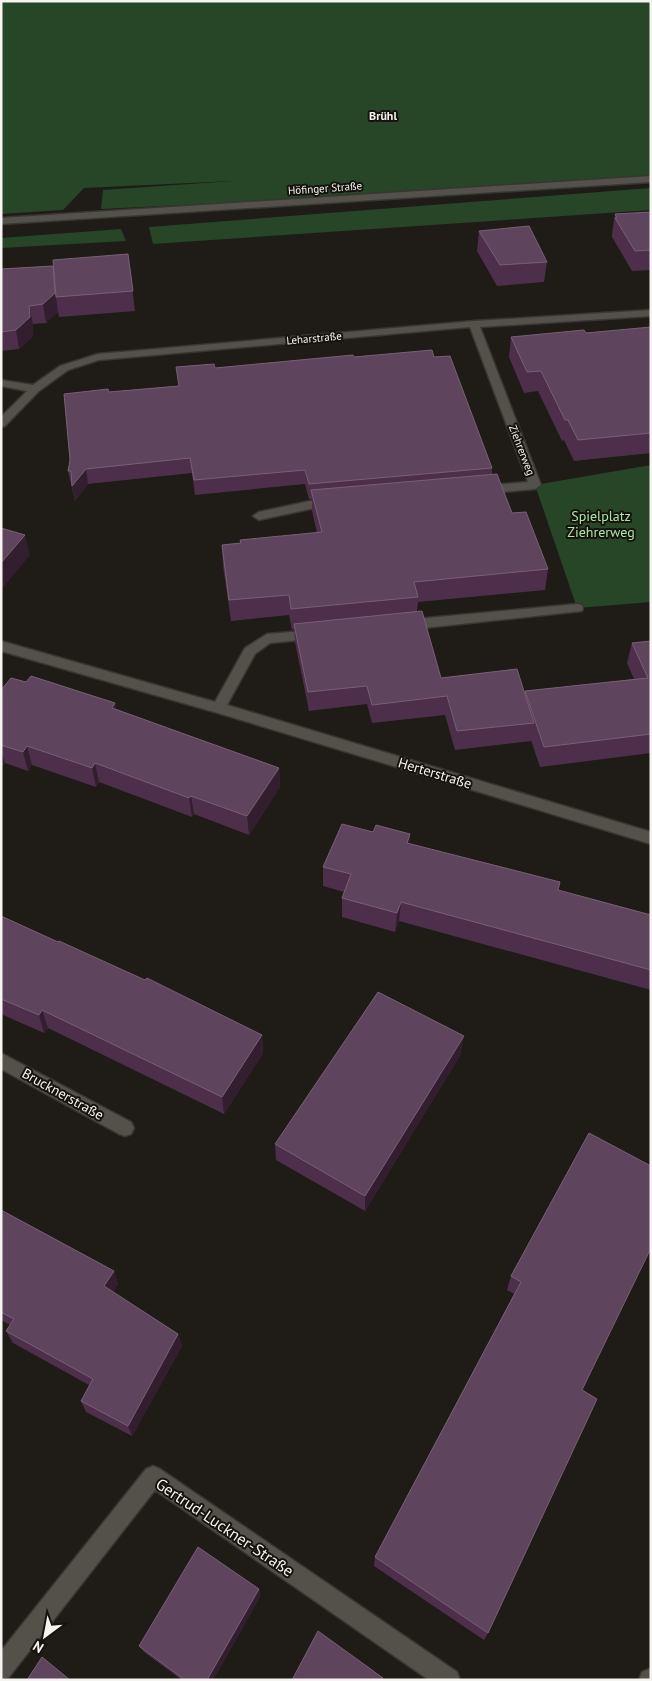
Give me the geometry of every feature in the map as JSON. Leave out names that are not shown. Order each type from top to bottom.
[{"type":"street","name":"Höfinger Straße","points":[[1,221],[651,180]]},
{"type":"street","name":"Leharstraße","points":[[1,424],[35,389],[64,368],[98,357],[474,324],[651,313]]},
{"type":"street","name":"Ziehrerweg","points":[[466,491],[535,485],[474,324]]},
{"type":"street","points":[[1,383],[35,389]]},
{"type":"street","points":[[260,516],[310,505],[339,502]]},
{"type":"street","points":[[393,627],[577,608]]},
{"type":"street","points":[[219,708],[250,651],[267,639],[325,634]]},
{"type":"street","name":"Herterstraße","points":[[3,649],[219,708],[651,838]]},
{"type":"street","name":"Brucknerstraße","points":[[1,1060],[124,1128]]},
{"type":"street","name":"Gertrud-Luckner-Straße","points":[[1,1669],[154,1476],[449,1680]]},
{"type":"green space","points":[[1,1],[651,1],[651,179],[456,192],[101,209],[103,190],[233,181],[84,188],[63,210],[1,214]]},
{"type":"green space","points":[[651,188],[651,210],[153,244],[149,227]]},
{"type":"green space","points":[[121,229],[126,241],[1,248],[1,238]]},
{"type":"green space","name":"Spielplatz Ziehrerweg","points":[[651,465],[651,602],[577,608],[535,485]]},
{"type":"building","points":[[651,212],[651,250],[635,251],[615,218],[617,218],[615,214]]},
{"type":"building","points":[[529,226],[547,262],[500,265],[479,231]]},
{"type":"building","points":[[128,254],[133,291],[56,297],[53,260]]},
{"type":"building","points":[[53,266],[55,293],[43,304],[29,306],[30,317],[16,330],[1,332],[1,269]]},
{"type":"building","points":[[651,327],[651,433],[578,440],[568,420],[565,420],[541,371],[527,372],[511,337],[584,330],[586,333]]},
{"type":"building","points":[[432,350],[434,357],[450,356],[492,468],[309,484],[305,470],[194,480],[190,458],[86,469],[72,486],[71,471],[68,471],[70,460],[64,394],[108,389],[109,392],[179,386],[176,367],[214,364],[215,368],[353,355],[354,357]]},
{"type":"building","points":[[497,474],[512,513],[526,512],[548,569],[414,582],[418,597],[291,609],[289,595],[229,600],[222,545],[241,543],[240,540],[322,532],[311,490]]},
{"type":"building","points":[[1,528],[25,535],[1,563]]},
{"type":"building","points":[[422,611],[441,678],[517,669],[534,723],[457,731],[447,696],[372,705],[367,686],[308,692],[294,624]]},
{"type":"building","points":[[651,641],[651,734],[544,747],[525,691],[648,678],[632,643]]},
{"type":"building","points":[[31,676],[115,703],[112,708],[279,768],[247,816],[191,796],[189,798],[95,763],[92,768],[27,746],[23,752],[1,745],[1,690],[11,678],[26,682]]},
{"type":"building","points":[[342,824],[373,832],[376,825],[410,834],[407,843],[560,882],[558,890],[651,915],[651,970],[401,902],[397,913],[342,898],[351,874],[323,867]]},
{"type":"building","points":[[1,916],[145,980],[147,978],[262,1035],[222,1097],[42,1010],[39,1015],[1,999]]},
{"type":"building","points":[[378,992],[464,1036],[365,1196],[275,1144]]},
{"type":"building","points":[[589,1133],[651,1166],[651,1248],[582,1390],[597,1399],[488,1633],[375,1557],[521,1282],[511,1276]]},
{"type":"building","points":[[1,1210],[114,1271],[104,1286],[178,1334],[128,1426],[81,1401],[93,1379],[6,1331],[14,1319],[1,1312]]},
{"type":"building","points":[[198,1547],[259,1589],[207,1680],[185,1680],[139,1646]]},
{"type":"building","points":[[318,1631],[383,1678],[382,1680],[292,1680]]},
{"type":"building","points":[[42,1657],[70,1680],[27,1680]]},
{"type":"district","name":"Brühl","points":[[383,115]]}]
